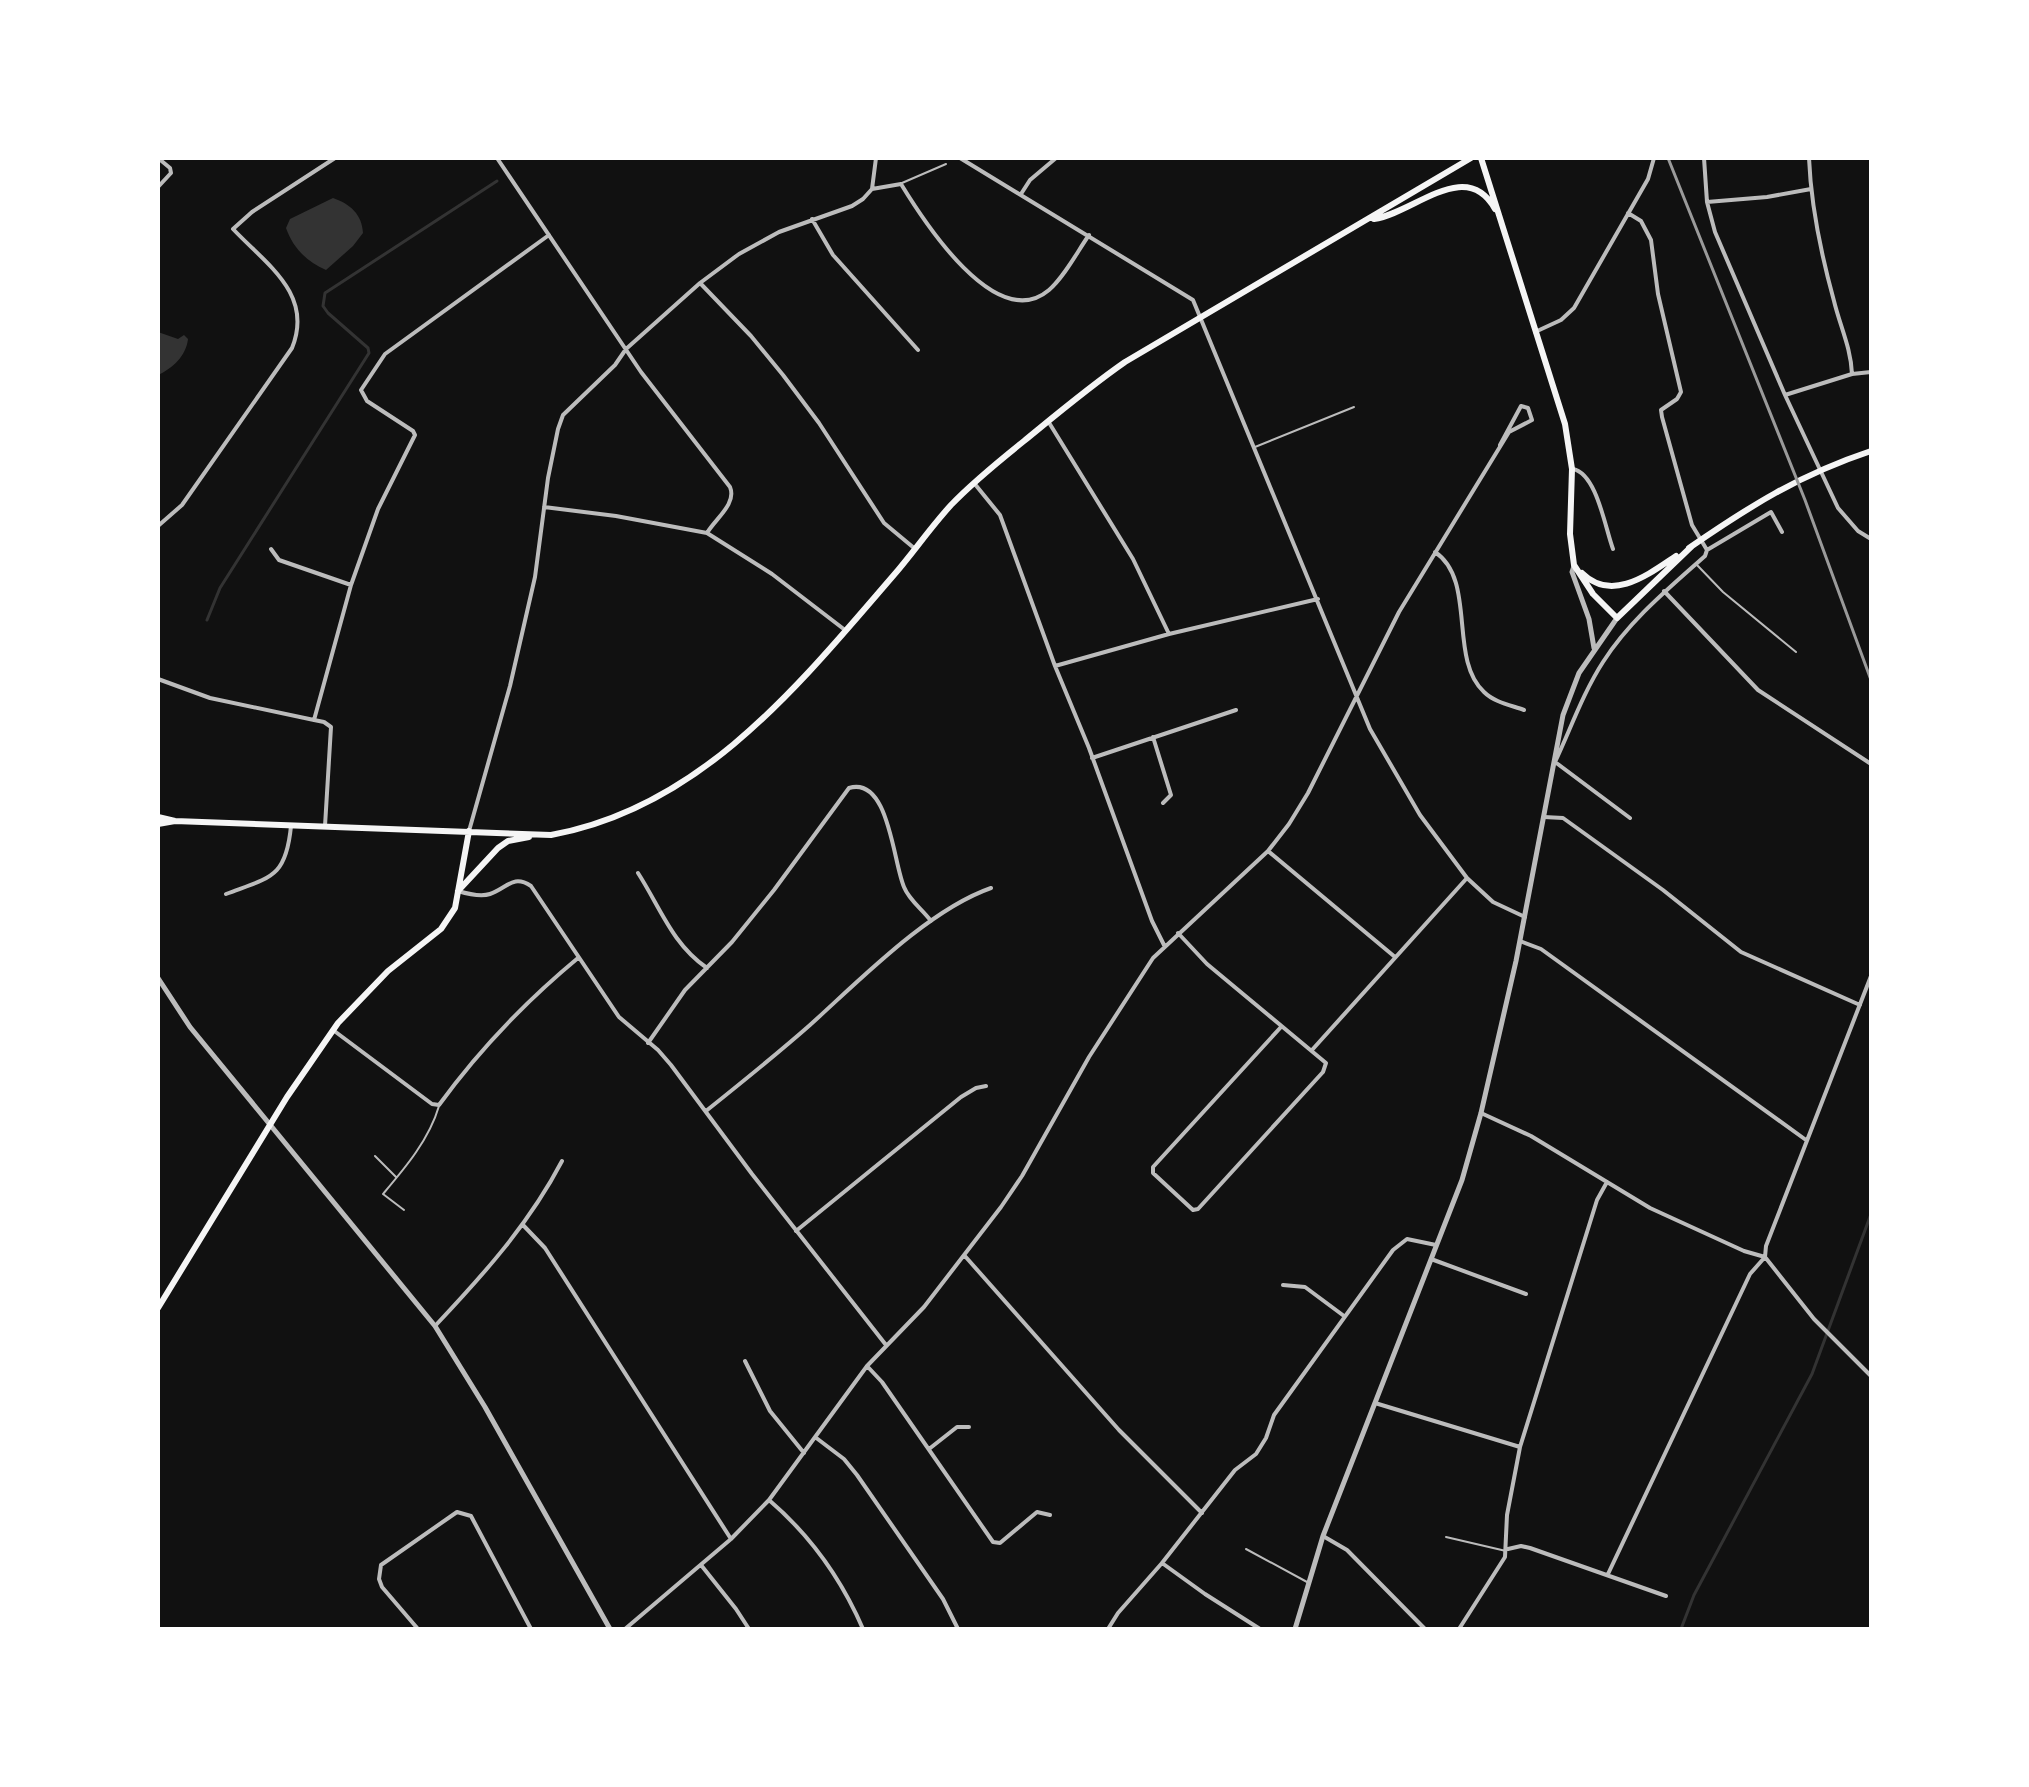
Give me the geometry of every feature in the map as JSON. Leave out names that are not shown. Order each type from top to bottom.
[{"type":"main road","points":[[458,891],[508,841],[587,827],[659,796],[725,754],[767,716],[974,483],[1079,394],[1125,362],[1471,158]]},
{"type":"main road","points":[[1481,158],[1565,424],[1572,469],[1570,534],[1574,565],[1593,594],[1617,618],[1656,573],[1730,519],[1785,486],[1871,451]]},
{"type":"main road","points":[[1371,219],[1390,216],[1453,186],[1463,185],[1492,204],[1505,232]]},
{"type":"main road","points":[[1574,565],[1588,578],[1613,585],[1634,583],[1656,573]]},
{"type":"main road","points":[[158,817],[175,821],[535,836]]},
{"type":"main road","points":[[158,824],[175,821]]},
{"type":"main road","points":[[158,1308],[303,1073],[333,1030],[388,971],[441,929],[455,908],[469,831]]},
{"type":"street","points":[[158,158],[170,168],[171,173],[158,187]]},
{"type":"street","points":[[158,526],[182,505],[292,348],[298,334],[296,304],[289,287],[233,229],[252,212],[335,158]]},
{"type":"street","points":[[497,158],[626,349],[699,450],[730,487],[733,494],[731,502],[707,533]]},
{"type":"street","points":[[872,189],[876,158]]},
{"type":"street","points":[[960,158],[1193,300],[1370,729],[1396,776],[1467,878],[1493,902],[1525,917]]},
{"type":"street","points":[[1021,194],[1030,180],[1056,158]]},
{"type":"street","points":[[1535,332],[1561,320],[1574,308],[1648,179],[1654,158]]},
{"type":"street","points":[[1704,158],[1707,202],[1734,279],[1838,508],[1858,531],[1871,539]]},
{"type":"street","points":[[1809,158],[1816,227],[1834,304],[1851,355],[1852,374]]},
{"type":"street","points":[[469,831],[535,577],[558,429],[563,415],[615,365],[626,349],[700,283],[760,240],[852,206],[872,189],[901,184],[947,252],[980,282],[1016,300],[1033,299],[1049,290],[1089,235]]},
{"type":"street","points":[[1707,202],[1767,197],[1811,189]]},
{"type":"street","points":[[1628,213],[1641,221],[1651,240],[1658,294],[1681,392],[1677,399],[1661,410],[1662,417],[1696,532],[1707,550]]},
{"type":"street","points":[[812,219],[833,255],[918,350]]},
{"type":"street","points":[[314,720],[351,585],[378,509],[415,435],[367,401],[361,390],[385,354],[549,235]]},
{"type":"street","points":[[700,283],[783,375],[819,423],[884,523],[914,548]]},
{"type":"street","points":[[1785,395],[1852,374],[1871,372]]},
{"type":"street","points":[[625,1629],[731,1539],[769,1500],[867,1366],[924,1307],[1022,1176],[1089,1057],[1132,988],[1164,945],[1268,851],[1289,824],[1308,793],[1399,612],[1509,432],[1532,420],[1528,408],[1521,406],[1500,445]]},
{"type":"street","points":[[1048,421],[1133,559],[1169,634]]},
{"type":"street","points":[[1572,469],[1581,471],[1590,482],[1613,549]]},
{"type":"street","points":[[974,483],[1000,515],[1152,921],[1164,945]]},
{"type":"street","points":[[544,507],[616,516],[707,533],[772,574],[845,630]]},
{"type":"street","points":[[1555,762],[1603,663],[1622,635],[1664,591],[1696,564],[1707,550],[1771,512],[1782,532]]},
{"type":"street","points":[[271,549],[279,560],[351,585]]},
{"type":"street","points":[[1435,552],[1450,566],[1454,578],[1476,681],[1488,695],[1524,710]]},
{"type":"street","points":[[1574,565],[1572,572],[1589,619],[1594,648]]},
{"type":"street","points":[[1664,591],[1758,690],[1871,764]]},
{"type":"street","points":[[1055,666],[1169,634],[1318,599]]},
{"type":"street","points":[[1295,1629],[1323,1536],[1462,1180],[1481,1113],[1520,941],[1568,700],[1579,673],[1617,618]]},
{"type":"street","points":[[158,679],[210,698],[324,722],[331,727],[325,826]]},
{"type":"street","points":[[1092,758],[1236,710]]},
{"type":"street","points":[[1153,737],[1171,795],[1163,803]]},
{"type":"street","points":[[1555,762],[1630,818]]},
{"type":"street","points":[[648,1043],[685,990],[774,890],[844,792],[853,786],[868,791],[880,804],[904,888],[931,921]]},
{"type":"street","points":[[1544,817],[1563,818],[1663,890],[1741,952],[1860,1005]]},
{"type":"street","points":[[226,894],[278,872],[287,853],[291,825]]},
{"type":"street","points":[[1268,851],[1395,957]]},
{"type":"street","points":[[638,873],[673,935],[707,968]]},
{"type":"street","points":[[1312,1050],[1467,878]]},
{"type":"street","points":[[458,891],[483,895],[515,880],[531,886],[619,1017],[671,1065],[886,1345]]},
{"type":"street","points":[[706,1111],[931,921],[959,902],[991,888]]},
{"type":"street","points":[[1178,933],[1207,964],[1326,1063],[1323,1072],[1198,1209],[1189,1207],[1153,1173],[1153,1167],[1281,1027]]},
{"type":"street","points":[[1520,941],[1541,949],[1806,1140]]},
{"type":"street","points":[[333,1030],[432,1104],[439,1105],[478,1053],[544,986],[578,958]]},
{"type":"street","points":[[1608,1574],[1750,1274],[1765,1257],[1766,1246],[1871,976]]},
{"type":"street","points":[[158,978],[190,1027],[435,1326],[458,1361],[610,1629]]},
{"type":"street","points":[[796,1231],[950,1105],[976,1088],[986,1086]]},
{"type":"street","points":[[1481,1113],[1522,1130],[1650,1208],[1744,1251],[1765,1257],[1817,1322],[1871,1376]]},
{"type":"street","points":[[435,1326],[500,1256],[537,1207],[562,1161]]},
{"type":"street","points":[[1459,1629],[1500,1568],[1507,1550],[1507,1515],[1520,1447],[1597,1200],[1607,1182]]},
{"type":"street","points":[[523,1225],[545,1248],[731,1539]]},
{"type":"street","points":[[1108,1629],[1235,1470],[1256,1454],[1274,1415],[1401,1242],[1416,1239],[1437,1245]]},
{"type":"street","points":[[964,1255],[1140,1453],[1202,1513]]},
{"type":"street","points":[[1431,1259],[1526,1294]]},
{"type":"street","points":[[1283,1285],[1305,1287],[1344,1316]]},
{"type":"street","points":[[745,1361],[770,1411],[804,1453]]},
{"type":"street","points":[[867,1366],[882,1382],[996,1544],[1037,1512],[1050,1515]]},
{"type":"street","points":[[1375,1403],[1520,1447]]},
{"type":"street","points":[[929,1449],[957,1427],[969,1427]]},
{"type":"street","points":[[815,1437],[844,1459],[857,1475],[943,1599],[958,1629]]},
{"type":"street","points":[[769,1500],[803,1530],[825,1560],[863,1629]]},
{"type":"street","points":[[418,1629],[382,1587],[379,1579],[381,1565],[457,1512],[465,1512],[471,1516],[531,1629]]},
{"type":"street","points":[[1323,1536],[1347,1550],[1425,1629]]},
{"type":"street","points":[[1507,1550],[1521,1546],[1530,1548],[1666,1596]]},
{"type":"street","points":[[1162,1563],[1260,1629]]},
{"type":"street","points":[[701,1565],[749,1629]]},
{"type":"lane","points":[[901,184],[946,164]]},
{"type":"lane","points":[[1254,447],[1354,407]]},
{"type":"lane","points":[[1696,564],[1723,592],[1796,652]]},
{"type":"lane","points":[[404,1210],[383,1194],[408,1164],[439,1105]]},
{"type":"lane","points":[[375,1156],[397,1178]]},
{"type":"lane","points":[[1446,1537],[1507,1550]]},
{"type":"lane","points":[[1246,1549],[1308,1583]]},
{"type":"shaded area","points":[[333,198],[354,211],[363,233],[326,270],[302,254],[286,228],[290,219]]},
{"type":"shaded area","points":[[158,332],[178,339],[184,335],[188,339],[178,361],[158,375]]},
{"type":"waterway","points":[[207,620],[220,588],[369,353],[368,348],[328,313],[323,306],[325,293],[497,181]]},
{"type":"waterway","points":[[1681,1629],[1694,1595],[1812,1374],[1871,1214]]},
{"type":"railway","points":[[1668,158],[1805,500],[1871,680]]}]
